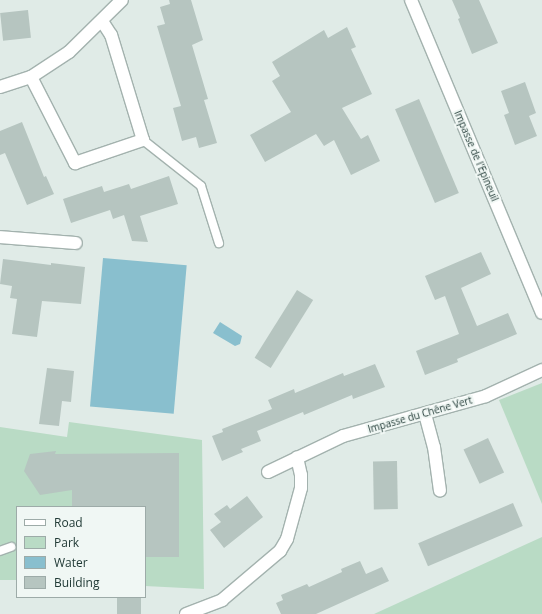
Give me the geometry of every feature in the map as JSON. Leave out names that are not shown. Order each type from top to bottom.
[{"type":"street","points":[[0,87],[31,77],[69,52],[122,0]]},
{"type":"street","name":"Impasse de l'Epineuil","points":[[411,0],[542,312]]},
{"type":"street","points":[[31,77],[75,163],[143,140],[111,35],[102,21]]},
{"type":"street","points":[[0,237],[76,243]]},
{"type":"street","name":"Impasse du Chêne Vert","points":[[268,472],[344,436],[486,396],[542,370]]},
{"type":"street","points":[[425,414],[434,447],[440,491]]},
{"type":"street","points":[[186,614],[222,600],[280,551],[287,539],[302,488],[297,457]]},
{"type":"lane","points":[[143,140],[201,186],[219,243]]},
{"type":"lane","points":[[0,551],[10,547]]},
{"type":"green space","points":[[542,383],[542,504],[499,400]]},
{"type":"green space","points":[[69,422],[202,440],[204,589],[146,586],[146,506],[16,506],[16,580],[0,580],[0,427],[67,437]]},
{"type":"green space","points":[[542,537],[542,614],[374,614]]},
{"type":"water","points":[[103,258],[187,265],[174,414],[90,406]]},
{"type":"water","points":[[220,322],[242,336],[240,344],[235,346],[213,333]]},
{"type":"building","points":[[169,0],[191,0],[203,40],[192,45],[208,99],[204,100],[217,143],[199,148],[196,137],[182,141],[173,108],[181,106],[157,26],[165,24],[160,7],[170,4]]},
{"type":"building","points":[[452,0],[479,0],[498,43],[472,54],[458,19],[460,18]]},
{"type":"building","points":[[28,10],[31,38],[3,41],[0,13]]},
{"type":"building","points":[[347,27],[356,47],[351,49],[372,94],[342,108],[361,139],[368,135],[380,161],[351,175],[334,140],[324,146],[316,134],[265,162],[250,135],[291,112],[272,81],[280,76],[272,62],[324,30],[328,38]]},
{"type":"building","points":[[525,82],[536,113],[529,116],[537,136],[515,145],[504,115],[509,113],[501,91]]},
{"type":"building","points":[[419,99],[459,193],[435,203],[395,109]]},
{"type":"building","points":[[22,122],[44,177],[46,176],[54,194],[27,205],[5,153],[0,155],[0,131]]},
{"type":"building","points":[[169,176],[178,204],[140,216],[148,242],[132,241],[124,215],[113,219],[110,210],[71,223],[63,199],[102,186],[104,192],[129,184],[131,189]]},
{"type":"building","points":[[481,252],[491,274],[461,288],[477,326],[508,313],[517,334],[457,359],[458,362],[425,375],[416,351],[459,334],[445,296],[435,300],[425,276]]},
{"type":"building","points":[[3,259],[51,265],[51,263],[85,267],[81,304],[42,301],[37,337],[12,334],[17,299],[10,298],[12,286],[0,284]]},
{"type":"building","points":[[297,290],[313,300],[271,368],[255,358]]},
{"type":"building","points":[[375,364],[385,387],[353,399],[352,395],[304,415],[303,412],[257,431],[261,441],[241,449],[243,452],[222,461],[212,436],[223,432],[222,429],[272,409],[268,400],[294,389],[295,393],[343,373],[344,376]]},
{"type":"building","points":[[47,368],[74,371],[71,402],[62,401],[59,426],[39,424]]},
{"type":"building","points":[[488,438],[504,472],[480,484],[464,449]]},
{"type":"building","points":[[56,451],[55,454],[179,453],[179,557],[146,557],[146,506],[72,506],[72,490],[40,495],[24,471],[30,454]]},
{"type":"building","points":[[373,461],[397,461],[398,509],[374,509]]},
{"type":"building","points":[[247,496],[263,517],[224,548],[210,530],[221,522],[214,514],[227,505],[230,509]]},
{"type":"building","points":[[513,503],[523,526],[428,566],[418,543]]},
{"type":"building","points":[[360,561],[366,574],[382,567],[389,581],[316,614],[281,614],[276,603],[283,600],[281,595],[307,584],[309,587],[342,572],[341,569]]},
{"type":"building","points":[[117,598],[141,598],[141,614],[117,614]]}]
